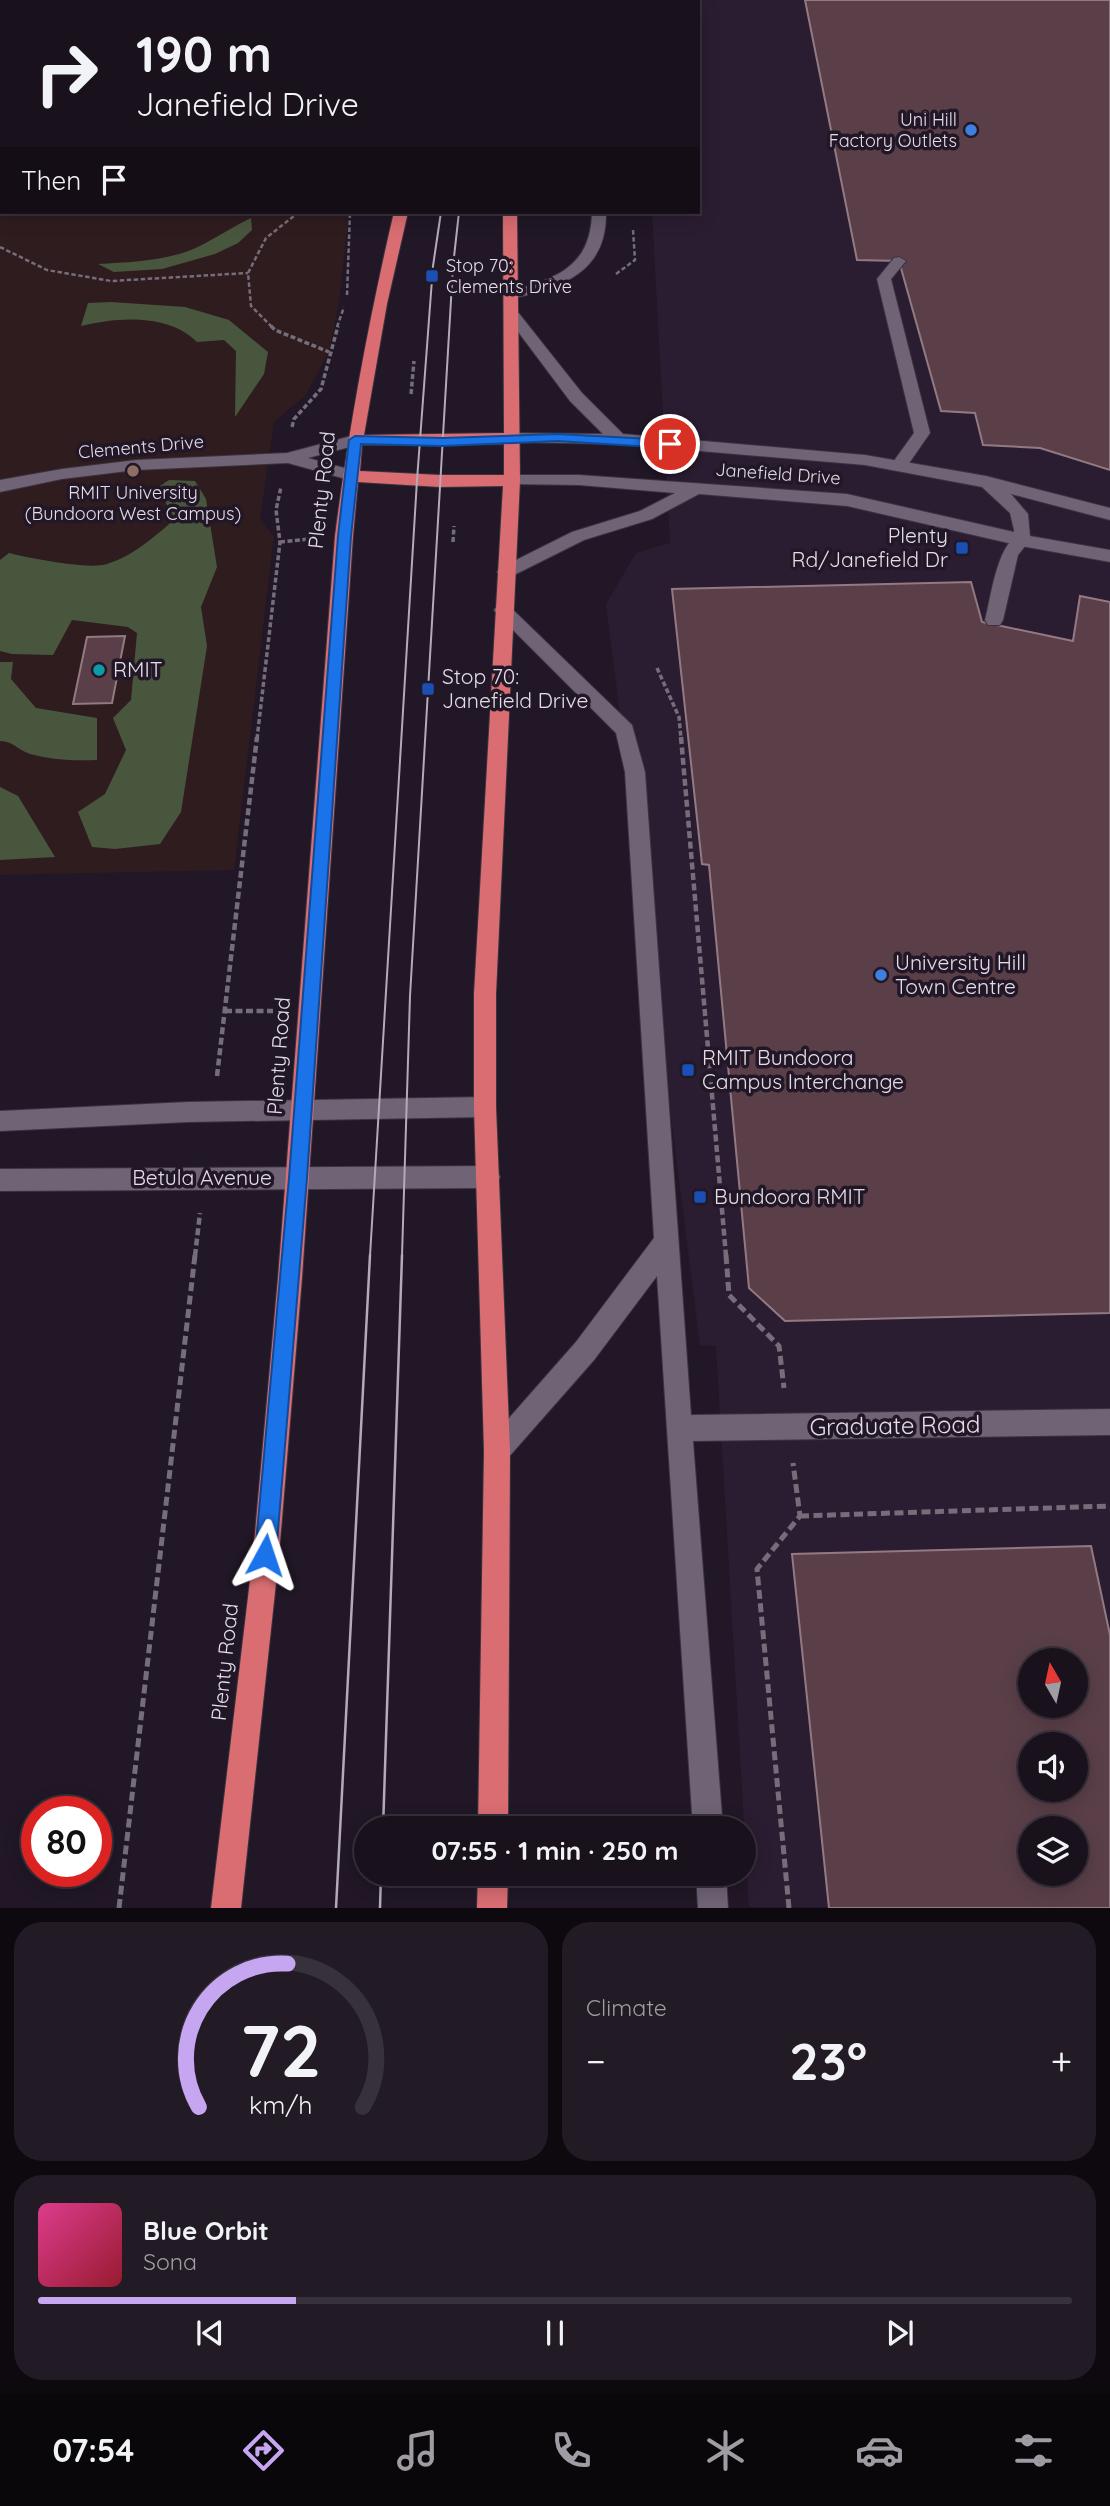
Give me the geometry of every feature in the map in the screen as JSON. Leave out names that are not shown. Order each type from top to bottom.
[{"type":"highway","name":"Plenty Road","points":[[226,1908],[265,1555],[298,1178],[344,536],[353,476],[355,440],[380,304],[401,214]]},
{"type":"highway","points":[[493,1816],[497,1451],[485,1107],[485,994],[503,610],[512,480],[510,214]]},
{"type":"highway","name":"Janefield Drive","points":[[355,440],[443,442],[513,438]]},
{"type":"highway","name":"Janefield Drive","points":[[353,476],[440,481],[512,480]]},
{"type":"highway","points":[[492,1908],[493,1886]]},
{"type":"street","points":[[511,295],[541,288],[573,271],[591,257],[601,231],[599,214]]},
{"type":"street","points":[[899,465],[922,433],[884,279],[900,261]]},
{"type":"street","points":[[512,314],[576,397],[618,439]]},
{"type":"street","name":"Janefield Drive","points":[[513,438],[618,439],[899,465],[986,482],[1110,514]]},
{"type":"street","name":"Clements Drive","points":[[0,486],[62,474],[136,465],[287,458],[355,440]]},
{"type":"street","name":"Clements Drive","points":[[287,458],[353,476]]},
{"type":"street","name":"Janefield Drive","points":[[512,480],[579,480],[847,500],[1021,540],[1110,556]]},
{"type":"street","points":[[986,482],[1018,510],[1025,524],[1021,540],[1010,554],[994,620]]},
{"type":"street","points":[[506,572],[578,536],[646,515],[696,489]]},
{"type":"street","points":[[503,610],[625,730],[635,772],[664,1243],[707,1816]]},
{"type":"street","points":[[0,1121],[213,1112],[485,1107]]},
{"type":"street","name":"Betula Avenue","points":[[0,1180],[488,1177]]},
{"type":"street","points":[[497,1451],[575,1364],[628,1298],[664,1243]]},
{"type":"street","name":"Graduate Road","points":[[680,1428],[1110,1422]]},
{"type":"street","points":[[712,1886],[713,1908]]},
{"type":"path","points":[[296,214],[266,238],[248,273],[251,306],[275,330],[329,352]]},
{"type":"path","points":[[213,1112],[280,542],[275,510],[294,419],[321,389],[329,352],[346,300],[350,214]]},
{"type":"path","points":[[0,247],[47,270],[111,281],[248,273]]},
{"type":"path","points":[[411,394],[414,361]]},
{"type":"path","points":[[453,542],[454,526]]},
{"type":"path","points":[[657,668],[679,717],[729,1295],[779,1346]]},
{"type":"path","points":[[225,1011],[310,1012]]},
{"type":"path","points":[[119,1908],[205,1177]]},
{"type":"path","points":[[789,1908],[757,1569],[800,1516],[1110,1506]]},
{"type":"shaded area","points":[[700,0],[1110,0],[1110,1907],[749,1907],[748,1886],[756,1886],[756,1816],[744,1816],[716,1346],[700,1345],[606,604],[636,553],[670,543],[652,214],[700,214]]},
{"type":"shaded area","name":"RMIT University (Bundoora West Campus)","points":[[0,214],[349,214],[339,302],[329,352],[305,396],[274,422],[260,520],[274,536],[234,870],[0,875]]},
{"type":"green space","points":[[251,218],[252,230],[238,243],[215,254],[162,269],[114,272],[98,264],[151,260],[177,254],[202,245]]},
{"type":"green space","points":[[88,303],[185,307],[229,320],[268,352],[264,374],[235,417],[236,351],[224,340],[197,342],[172,326],[157,322],[126,319],[81,326]]},
{"type":"green space","points":[[169,480],[195,481],[206,499],[217,567],[201,607],[207,646],[181,812],[160,844],[115,849],[92,847],[78,812],[105,794],[126,750],[113,718],[131,700],[137,633],[128,627],[72,620],[53,655],[0,651],[0,560],[9,553],[87,566],[117,561],[143,545],[175,519],[157,488]]},
{"type":"green space","points":[[0,662],[13,662],[11,679],[36,708],[97,718],[97,760],[64,760],[39,756],[0,741]]},
{"type":"green space","points":[[0,787],[18,796],[55,857],[0,860]]},
{"type":"building","name":"Uni Hill Factory Outlets","points":[[805,0],[1110,0],[1110,470],[1040,448],[983,445],[975,413],[941,411],[899,261],[857,260]]},
{"type":"building","name":"University Hill Town Centre","points":[[971,582],[982,622],[1073,641],[1080,596],[1110,602],[1110,1313],[785,1321],[749,1288],[709,865],[702,864],[672,589]]},
{"type":"building","name":"RMIT","points":[[125,636],[112,703],[73,704],[87,637]]},
{"type":"building","points":[[1091,1546],[1110,1635],[1110,1908],[829,1908],[792,1554]]},
{"type":"tram line","points":[[370,1256],[417,480],[433,266],[441,214]]},
{"type":"tram line","points":[[402,1256],[410,996],[453,266],[459,214]]},
{"type":"tram line","points":[[336,1908],[370,1255]]},
{"type":"tram line","points":[[383,1816],[402,1255]]},
{"type":"tram line","points":[[380,1908],[381,1886]]},
{"type":"place","name":"Uni Hill Factory Outlets","points":[[971,130]]},
{"type":"place","name":"Stop 70: Clements Drive","points":[[432,276]]},
{"type":"place","name":"RMIT University (Bundoora West Campus)","points":[[133,471]]},
{"type":"place","name":"Plenty Rd/Janefield Dr","points":[[962,548]]},
{"type":"place","name":"RMIT","points":[[99,670]]},
{"type":"place","name":"Stop 70: Janefield Drive","points":[[428,689]]},
{"type":"place","name":"University Hill Town Centre","points":[[881,975]]},
{"type":"place","name":"RMIT Bundoora Campus Interchange","points":[[688,1070]]},
{"type":"place","name":"Bundoora RMIT","points":[[700,1197]]},
{"type":"route","points":[[265,1555],[298,1178],[344,536],[353,476],[355,440],[443,442],[557,438],[618,439],[670,444]]}]
